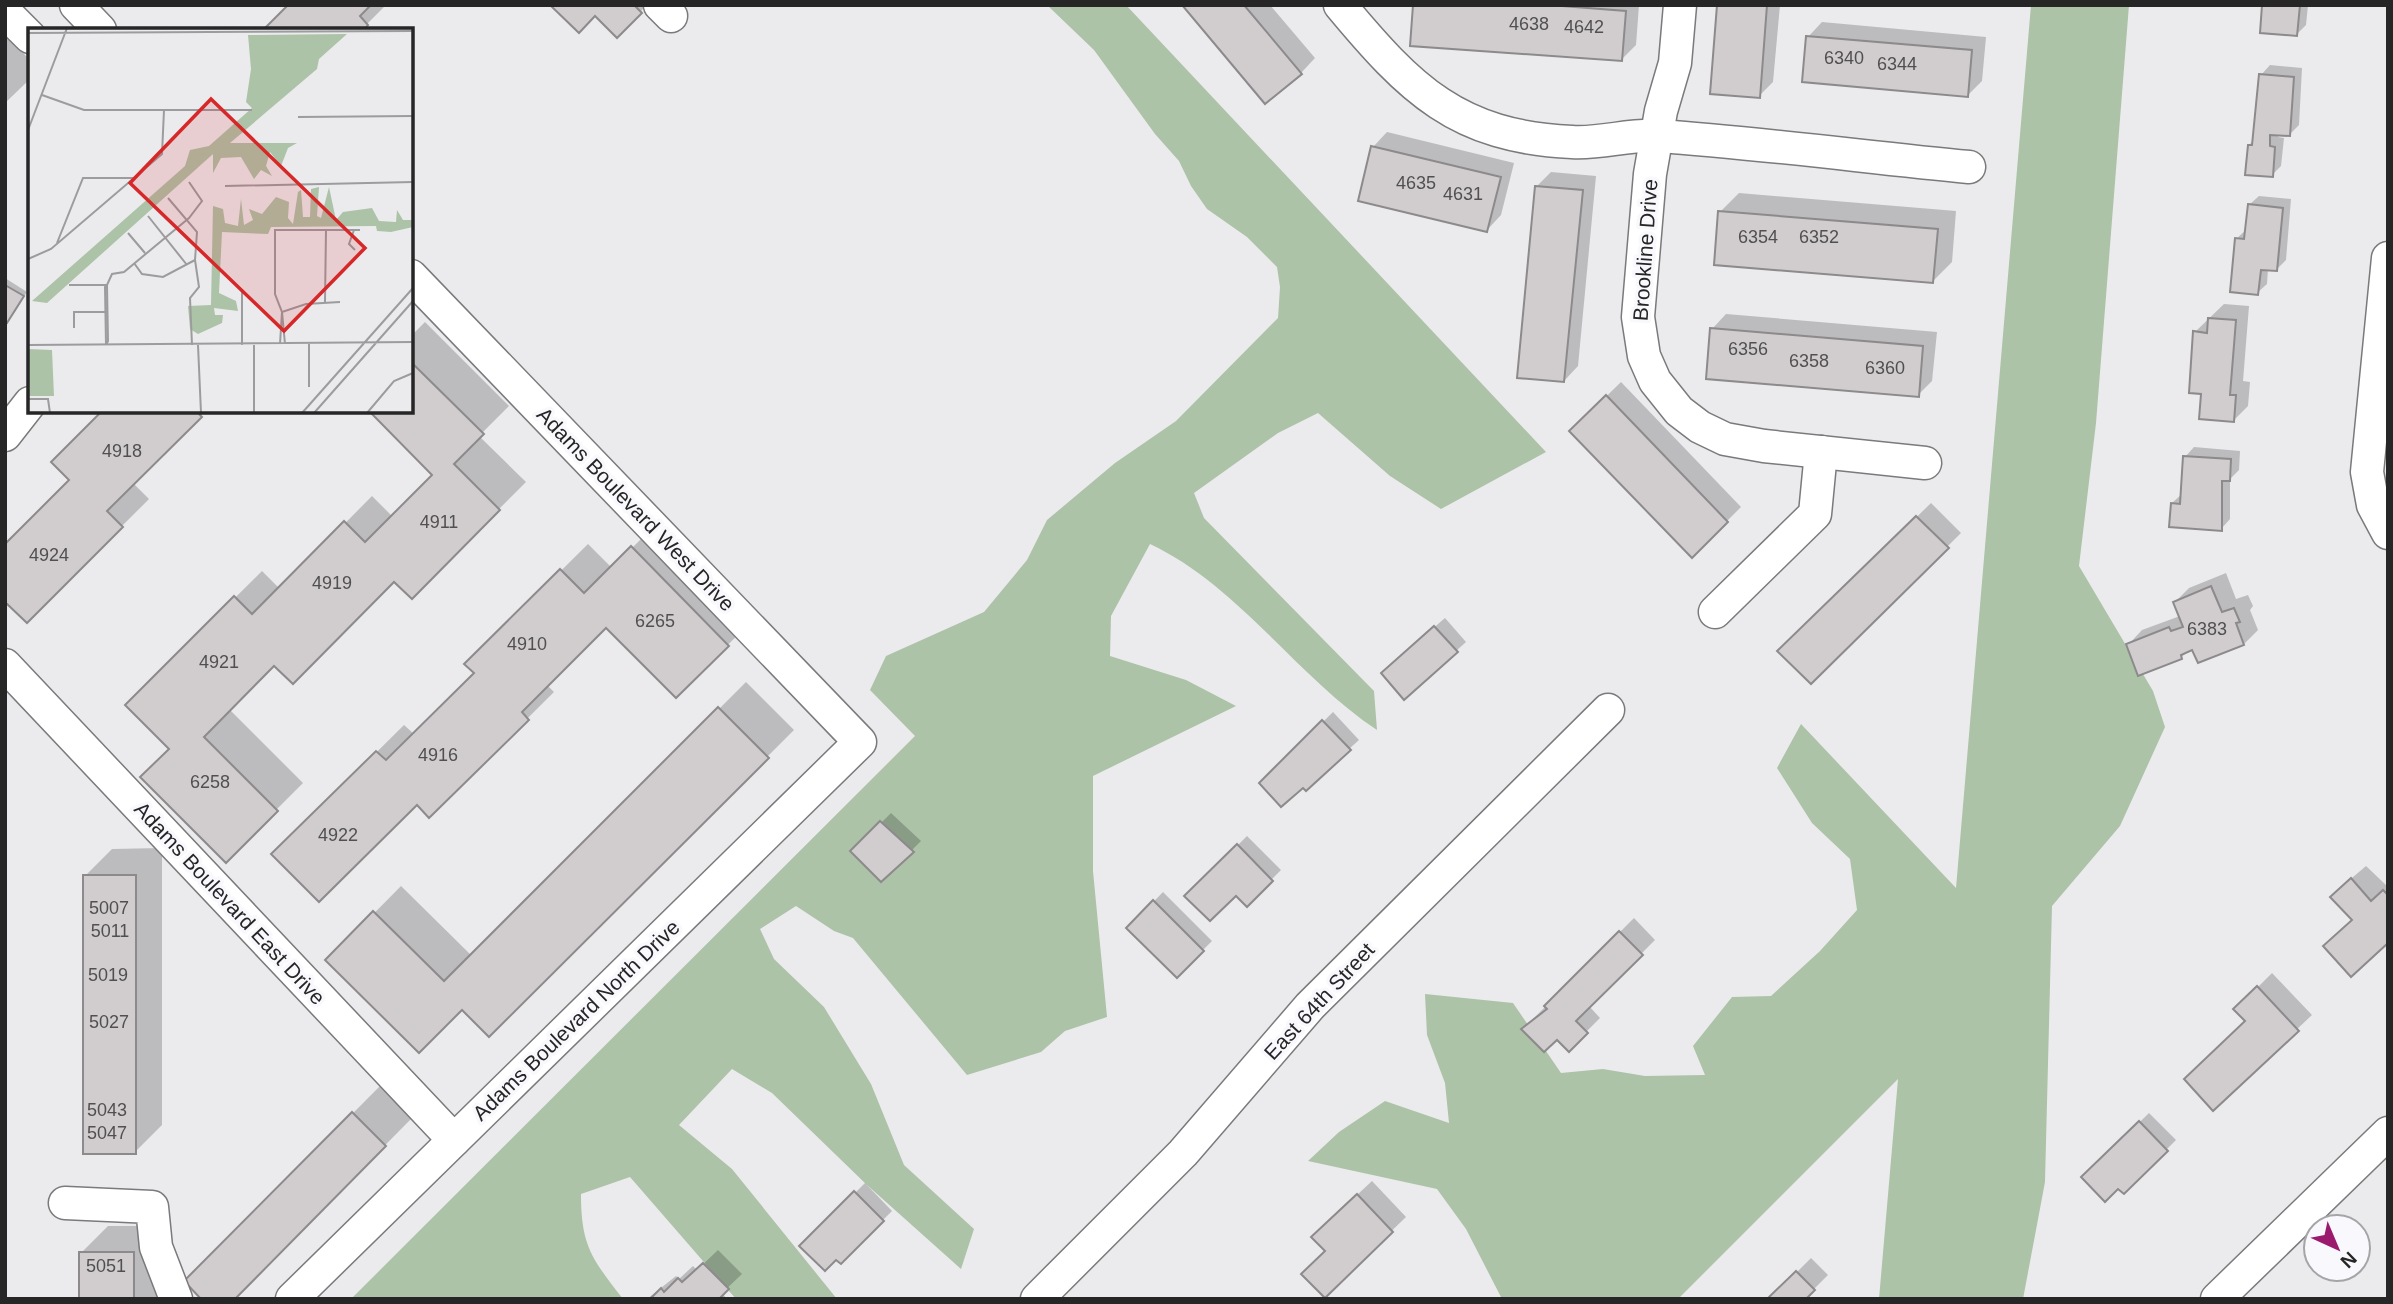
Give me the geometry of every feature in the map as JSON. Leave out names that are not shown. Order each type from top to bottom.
[{"type":"street","points":[[76,5],[98,28]]},
{"type":"street","points":[[1340,5],[1411,84],[1447,109],[1498,132],[1553,142],[1656,136],[1969,167]]},
{"type":"street","name":"Brookline Drive","points":[[1680,5],[1675,63],[1656,136],[1638,317],[1644,356],[1655,381],[1679,411],[1718,436],[1750,444],[1925,463]]},
{"type":"street","points":[[5,12],[28,35]]},
{"type":"street","points":[[2388,258],[2367,472],[2373,505],[2388,533]]},
{"type":"street","name":"Adams Boulevard West Drive","points":[[413,278],[860,742]]},
{"type":"street","points":[[5,435],[28,406]]},
{"type":"street","points":[[1715,612],[1815,514],[1821,452]]},
{"type":"street","name":"Adams Boulevard East Drive","points":[[5,665],[454,1140]]},
{"type":"street","name":"East 64th Street","points":[[1037,1299],[1183,1153],[1310,1006],[1608,710]]},
{"type":"street","name":"Adams Boulevard North Drive","points":[[292,1299],[860,742]]},
{"type":"street","points":[[2217,1299],[2388,1133]]},
{"type":"street","points":[[65,1203],[152,1207],[156,1247],[176,1299]]},
{"type":"green space","points":[[1047,5],[1126,5],[1546,452],[1441,509],[1390,476],[1318,413],[1278,433],[1194,493],[1204,518],[1374,691],[1377,730],[1320,684],[1212,583],[1150,544],[1111,616],[1110,656],[1186,680],[1236,706],[1093,776],[1093,871],[1107,1017],[1065,1031],[1041,1052],[967,1075],[853,938],[834,931],[796,906],[760,929],[774,959],[824,1007],[871,1084],[904,1165],[974,1229],[961,1269],[867,1185],[772,1093],[732,1069],[679,1125],[732,1169],[837,1299],[736,1299],[630,1177],[581,1194],[583,1227],[590,1251],[623,1299],[351,1299],[915,736],[870,690],[886,656],[984,612],[1027,560],[1047,520],[1115,463],[1176,421],[1278,318],[1280,287],[1277,267],[1247,237],[1207,209],[1191,186],[1179,161],[1155,134],[1094,50]]},
{"type":"green space","points":[[2031,5],[2129,5],[2096,423],[2079,566],[2153,691],[2165,727],[2120,826],[2052,906],[2045,1182],[2023,1299],[1879,1299],[1898,1079],[1678,1299],[1502,1299],[1466,1229],[1437,1189],[1308,1161],[1339,1132],[1385,1101],[1449,1123],[1445,1083],[1427,1035],[1425,994],[1513,1003],[1561,1073],[1603,1069],[1645,1076],[1705,1075],[1693,1046],[1732,997],[1771,996],[1820,951],[1857,910],[1850,859],[1812,823],[1777,768],[1801,724],[1956,888]]},
{"type":"building","points":[[288,5],[371,5],[360,16],[368,25],[366,28],[265,28]]},
{"type":"building","points":[[550,5],[634,5],[642,13],[617,38],[595,16],[579,33]]},
{"type":"building","points":[[1182,5],[1244,5],[1302,74],[1265,104]]},
{"type":"building","points":[[1413,5],[1549,5],[1626,11],[1622,61],[1410,46]]},
{"type":"building","points":[[1717,5],[1767,5],[1760,98],[1710,94]]},
{"type":"building","points":[[2262,5],[2300,5],[2297,36],[2260,33]]},
{"type":"building","points":[[1806,36],[1972,50],[1968,97],[1802,82]]},
{"type":"building","points":[[2259,74],[2294,77],[2290,136],[2270,135],[2270,146],[2275,147],[2273,177],[2245,175],[2248,145],[2252,145]]},
{"type":"building","points":[[1371,146],[1501,177],[1487,232],[1358,201]]},
{"type":"building","points":[[1535,186],[1583,190],[1564,382],[1517,378]]},
{"type":"building","points":[[2248,204],[2283,208],[2277,271],[2261,270],[2258,295],[2230,292],[2235,238],[2244,239]]},
{"type":"building","points":[[1718,211],[1938,229],[1933,283],[1714,265]]},
{"type":"building","points":[[5,285],[24,296],[7,323],[5,322]]},
{"type":"building","points":[[2208,318],[2236,320],[2230,395],[2236,395],[2234,422],[2199,419],[2201,394],[2189,393],[2193,331],[2207,333]]},
{"type":"building","points":[[1710,328],[1923,346],[1919,397],[1706,379]]},
{"type":"building","points":[[413,364],[484,434],[454,464],[500,510],[412,599],[394,582],[293,684],[274,666],[204,737],[278,811],[226,863],[140,777],[169,749],[125,705],[234,596],[252,614],[344,521],[365,542],[432,475],[371,413],[413,413]]},
{"type":"building","points":[[1606,395],[1728,522],[1692,558],[1569,431]]},
{"type":"building","points":[[100,413],[198,413],[202,417],[107,511],[123,527],[27,623],[5,602],[5,544],[69,480],[51,462]]},
{"type":"building","points":[[2183,456],[2231,459],[2230,481],[2222,481],[2222,531],[2169,527],[2171,503],[2180,504]]},
{"type":"building","points":[[1916,516],[1949,548],[1811,684],[1777,651]]},
{"type":"building","points":[[631,546],[729,646],[676,698],[606,628],[522,712],[529,720],[429,818],[417,805],[319,902],[271,854],[376,751],[386,760],[474,673],[464,664],[560,569],[584,593]]},
{"type":"building","points":[[2211,586],[2222,612],[2234,608],[2240,622],[2236,623],[2244,645],[2198,663],[2192,650],[2181,655],[2182,659],[2138,676],[2126,644],[2169,627],[2171,631],[2183,627],[2173,602]]},
{"type":"building","points":[[1434,626],[1458,652],[1404,700],[1381,673]]},
{"type":"building","points":[[718,707],[769,758],[489,1037],[462,1010],[419,1053],[325,960],[373,911],[444,981]]},
{"type":"building","points":[[1322,720],[1351,750],[1306,791],[1303,788],[1281,807],[1259,783]]},
{"type":"building","points":[[880,821],[914,852],[881,882],[850,851]]},
{"type":"building","points":[[1237,844],[1273,881],[1247,907],[1236,896],[1210,921],[1184,896]]},
{"type":"building","points":[[83,875],[136,875],[136,1154],[83,1154]]},
{"type":"building","points":[[2351,878],[2371,901],[2383,890],[2388,895],[2388,943],[2351,977],[2323,946],[2352,920],[2330,897]]},
{"type":"building","points":[[1153,900],[1204,951],[1177,978],[1126,928]]},
{"type":"building","points":[[1619,931],[1643,955],[1576,1021],[1588,1033],[1569,1052],[1557,1040],[1544,1052],[1521,1029],[1547,1009],[1544,1006]]},
{"type":"building","points":[[2257,986],[2299,1031],[2213,1111],[2184,1079],[2245,1021],[2233,1009]]},
{"type":"building","points":[[352,1112],[386,1146],[235,1299],[201,1299],[184,1281]]},
{"type":"building","points":[[2139,1121],[2168,1151],[2124,1194],[2118,1189],[2105,1202],[2081,1177]]},
{"type":"building","points":[[854,1191],[884,1221],[841,1264],[836,1260],[825,1271],[799,1246]]},
{"type":"building","points":[[1357,1194],[1393,1232],[1325,1298],[1301,1274],[1325,1251],[1311,1237]]},
{"type":"building","points":[[79,1252],[134,1252],[134,1299],[79,1299]]},
{"type":"building","points":[[703,1263],[729,1289],[719,1299],[650,1299],[661,1288],[664,1292],[678,1278],[682,1282]]},
{"type":"building","points":[[1796,1271],[1815,1290],[1806,1299],[1767,1299]]}]
